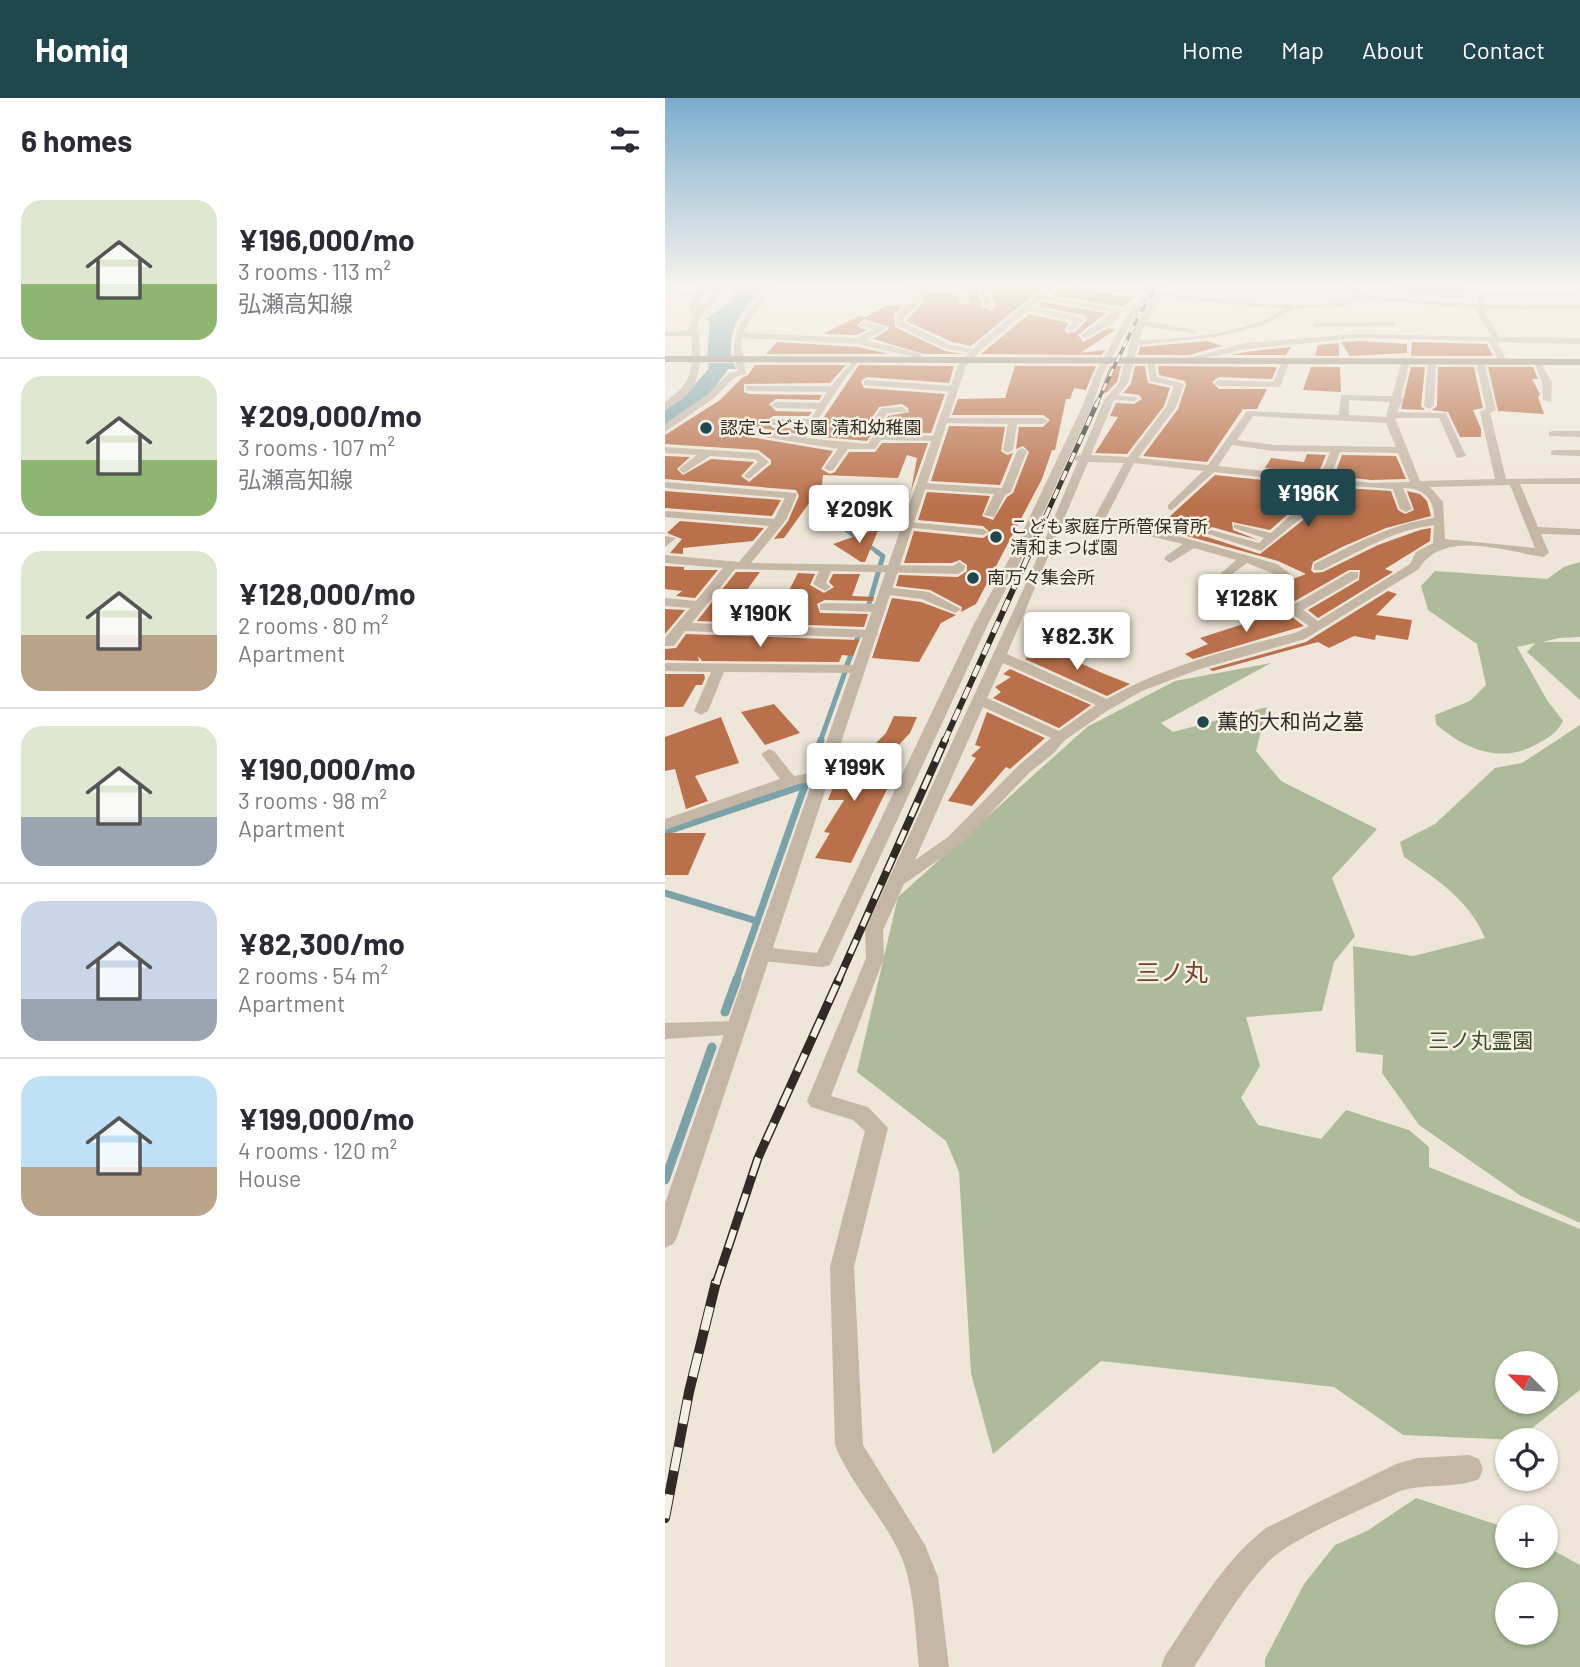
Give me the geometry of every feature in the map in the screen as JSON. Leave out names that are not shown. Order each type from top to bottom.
[{"type":"main road","points":[[870,359],[927,359]]},
{"type":"main road","points":[[1080,359],[1580,362]]},
{"type":"street","points":[[665,406],[694,382],[699,359]]},
{"type":"street","points":[[665,429],[713,394],[731,375],[743,372],[734,359]]},
{"type":"street","points":[[805,435],[833,389],[857,359]]},
{"type":"street","points":[[665,1237],[872,634],[885,591],[883,568],[908,525],[954,389],[968,359]]},
{"type":"street","points":[[762,954],[823,960],[1007,570],[1019,552],[1107,360]]},
{"type":"street","points":[[934,1667],[923,1577],[911,1545],[854,1458],[849,1445],[842,1266],[877,1128],[860,1113],[818,1101],[875,958],[874,930],[981,700],[1084,458],[1112,397],[1123,383],[1131,360]]},
{"type":"street","points":[[1150,360],[1153,379],[1158,381]]},
{"type":"street","points":[[1219,383],[1277,385],[1286,360]]},
{"type":"street","points":[[897,881],[954,841],[1024,769],[1048,751],[1060,737],[1107,705],[1137,688],[1195,666],[1300,636],[1415,566],[1420,555],[1439,545],[1442,512],[1440,506],[1430,492],[1417,486],[1391,418],[1406,361]]},
{"type":"street","points":[[1429,406],[1433,361]]},
{"type":"street","points":[[1480,362],[1491,410],[1485,412],[1499,463],[1500,482]]},
{"type":"street","points":[[1536,362],[1547,382],[1548,400]]},
{"type":"street","points":[[1123,383],[1158,381],[1179,384],[1171,407],[1131,460],[1113,489],[1095,527],[1163,535],[1273,567],[1286,575],[1264,586],[1318,627]]},
{"type":"street","points":[[867,383],[954,389]]},
{"type":"street","points":[[750,388],[833,389]]},
{"type":"street","points":[[1112,397],[1134,398]]},
{"type":"street","points":[[1345,419],[1344,397],[1398,399]]},
{"type":"street","points":[[776,405],[823,406]]},
{"type":"street","points":[[756,433],[845,446],[871,447],[884,427],[874,426],[884,410],[902,410]]},
{"type":"street","points":[[1231,442],[1250,414],[1345,419],[1443,415],[1461,456]]},
{"type":"street","points":[[943,421],[1043,421]]},
{"type":"street","points":[[1008,450],[1013,421]]},
{"type":"street","points":[[773,422],[813,422]]},
{"type":"street","points":[[1553,434],[1580,434]]},
{"type":"street","points":[[878,437],[936,439]]},
{"type":"street","points":[[806,453],[814,442]]},
{"type":"street","points":[[1172,507],[1210,470],[1226,443],[1274,448],[1402,450]]},
{"type":"street","points":[[829,468],[845,446]]},
{"type":"street","points":[[1212,533],[1261,547],[1314,500],[1325,482],[1336,449]]},
{"type":"street","points":[[665,450],[758,456],[764,462],[749,475]]},
{"type":"street","points":[[921,486],[1006,492],[1022,451]]},
{"type":"street","points":[[684,470],[707,453]]},
{"type":"street","points":[[1555,453],[1580,453]]},
{"type":"street","points":[[1063,457],[1131,460],[1325,482],[1397,486],[1580,481]]},
{"type":"street","points":[[978,490],[983,476]]},
{"type":"street","points":[[1439,542],[1471,543],[1543,553],[1514,482]]},
{"type":"street","points":[[665,485],[792,495],[777,523],[700,605],[669,643],[665,642]]},
{"type":"street","points":[[1397,486],[1406,509]]},
{"type":"street","points":[[990,515],[1001,491]]},
{"type":"street","points":[[1271,505],[1301,513]]},
{"type":"street","points":[[665,514],[777,523]]},
{"type":"street","points":[[1318,567],[1378,535],[1424,522],[1439,522]]},
{"type":"street","points":[[908,525],[983,533]]},
{"type":"street","points":[[1238,526],[1273,537]]},
{"type":"street","points":[[1533,530],[1580,532]]},
{"type":"street","points":[[1170,559],[1191,544]]},
{"type":"street","points":[[665,559],[737,566],[958,570],[960,566]]},
{"type":"street","points":[[1224,576],[1245,559]]},
{"type":"street","points":[[825,587],[819,584],[827,568]]},
{"type":"street","points":[[1255,613],[1291,606],[1354,575]]},
{"type":"street","points":[[885,591],[925,595],[955,609]]},
{"type":"street","points":[[665,602],[700,605]]},
{"type":"street","points":[[825,607],[880,608]]},
{"type":"street","points":[[681,627],[872,634]]},
{"type":"street","points":[[1000,656],[1107,705]]},
{"type":"street","points":[[665,667],[859,669]]},
{"type":"street","points":[[701,711],[719,668]]},
{"type":"street","points":[[981,700],[1060,737]]},
{"type":"street","points":[[769,754],[790,781]]},
{"type":"street","points":[[665,825],[790,781],[822,776]]},
{"type":"street","points":[[665,1031],[735,1029]]},
{"type":"street","points":[[1176,1667],[1246,1565],[1276,1538],[1396,1478],[1417,1472],[1469,1469]]},
{"type":"green space","points":[[1580,562],[1580,637],[1542,642],[1580,642],[1580,700],[1527,652],[1535,643],[1517,647],[1547,700],[1563,721],[1557,729],[1544,740],[1522,751],[1496,753],[1470,747],[1436,724],[1435,715],[1470,701],[1486,685],[1477,644],[1428,610],[1421,586],[1435,571],[1547,579],[1564,567]]},
{"type":"green space","points":[[1271,663],[1161,723],[1173,732],[1267,707],[1256,751],[1281,781],[1377,829],[1332,878],[1355,936],[1334,962],[1322,1011],[1246,1017],[1260,1066],[1241,1098],[1258,1125],[1321,1139],[1346,1110],[1409,1130],[1429,1147],[1429,1167],[1580,1229],[1580,1390],[1558,1407],[1558,1351],[1495,1351],[1495,1414],[1550,1414],[1532,1428],[1495,1428],[1495,1439],[1403,1435],[1334,1387],[1101,1361],[993,1454],[971,1373],[959,1172],[946,1141],[857,1072],[898,897],[1087,727],[1175,681]]},
{"type":"green space","name":"三ノ丸霊園","points":[[1580,725],[1580,1223],[1521,1196],[1419,1125],[1382,1073],[1383,1055],[1356,1052],[1353,946],[1413,956],[1485,938],[1470,913],[1451,892],[1404,857],[1400,842],[1435,824],[1495,768],[1522,763]]},
{"type":"green space","points":[[1416,1498],[1495,1524],[1495,1568],[1558,1568],[1558,1553],[1580,1565],[1580,1667],[1265,1667],[1265,1659],[1304,1584],[1335,1545],[1367,1531]]},
{"type":"water","points":[[708,363],[734,363],[736,369],[728,369],[711,393],[665,426],[665,410],[687,394],[709,368]]},
{"type":"building","points":[[755,365],[846,365],[830,383],[744,384],[744,392],[749,394],[822,395],[819,400],[776,399],[769,404],[776,411],[812,412],[809,416],[773,416],[766,421],[773,428],[801,428],[798,434],[755,427],[750,429],[750,437],[833,451],[821,469],[830,474],[835,472],[849,452],[875,452],[882,443],[928,443],[911,491],[917,458],[907,455],[898,478],[823,475],[822,485],[784,538],[774,539],[788,521],[799,496],[796,490],[665,479],[665,456],[690,457],[677,469],[683,475],[711,459],[754,462],[741,476],[749,482],[771,464],[771,460],[758,450],[665,444],[665,435],[720,400],[748,375]]},
{"type":"building","points":[[859,365],[954,366],[949,383],[867,377],[861,381],[864,388],[945,394],[931,433],[889,432],[891,426],[884,423],[888,416],[909,412],[902,404],[879,407],[867,425],[874,430],[867,441],[811,436]]},
{"type":"building","points":[[1015,366],[1096,366],[1086,390],[1074,388],[1070,399],[1066,399],[1055,450],[1052,450],[1042,479],[976,604],[961,612],[962,607],[930,590],[896,586],[899,575],[958,577],[967,571],[967,565],[960,560],[952,563],[904,563],[914,531],[983,538],[991,533],[983,526],[918,520],[927,492],[990,496],[982,516],[993,520],[1007,497],[1013,493],[1029,452],[1023,446],[1016,449],[1019,427],[1043,427],[1050,420],[1043,415],[952,415],[958,399],[1005,398]]},
{"type":"building","points":[[1110,366],[1121,366],[1117,382],[1106,393],[1100,392]]},
{"type":"building","points":[[1135,366],[1145,366],[1148,383],[1170,388],[1164,406],[1127,454],[1095,453],[1118,417],[1110,416],[1116,403],[1134,404],[1142,399],[1139,395],[1123,393],[1131,384]]},
{"type":"building","points":[[1158,366],[1277,367],[1272,379],[1219,377],[1212,382],[1219,389],[1267,389],[1257,409],[1243,409],[1207,462],[1143,456],[1178,409],[1186,385],[1185,381],[1159,375]]},
{"type":"building","points":[[1311,367],[1340,367],[1341,392],[1303,390]]},
{"type":"building","points":[[1411,367],[1425,367],[1421,406],[1425,410],[1401,409]]},
{"type":"building","points":[[1438,367],[1474,367],[1483,408],[1473,410],[1481,429],[1481,437],[1460,437],[1448,412],[1432,410],[1437,406]]},
{"type":"building","points":[[1488,367],[1533,367],[1538,379],[1532,379],[1540,394],[1538,397],[1544,414],[1498,411]]},
{"type":"building","points":[[949,426],[1005,427],[1001,451],[1007,455],[1013,453],[1000,485],[931,481]]},
{"type":"building","points":[[1307,454],[1326,455],[1318,474],[1265,468],[1271,458],[1304,462]]},
{"type":"building","points":[[1342,455],[1396,456],[1406,479],[1371,480],[1334,476]]},
{"type":"building","points":[[1215,475],[1312,485],[1297,506],[1265,501],[1266,510],[1287,515],[1270,530],[1232,522],[1233,530],[1258,540],[1212,527],[1203,532],[1204,536],[1260,554],[1307,517],[1328,487],[1391,491],[1398,510],[1405,514],[1414,510],[1407,491],[1420,494],[1427,501],[1431,516],[1386,528],[1342,547],[1313,562],[1311,570],[1314,573],[1323,572],[1378,545],[1420,530],[1431,528],[1430,541],[1385,569],[1393,572],[1318,618],[1308,610],[1359,580],[1360,570],[1349,570],[1295,601],[1278,588],[1295,582],[1290,580],[1306,574],[1278,561],[1176,533],[1184,524],[1167,519]]},
{"type":"building","points":[[665,491],[781,500],[772,516],[665,508]]},
{"type":"building","points":[[680,521],[764,528],[753,541],[683,548],[683,554],[670,553],[682,539],[667,533]]},
{"type":"building","points":[[879,528],[865,562],[833,544]]},
{"type":"building","points":[[665,566],[684,567],[684,570],[718,570],[695,598],[676,596],[682,591],[665,589]]},
{"type":"building","points":[[736,572],[760,572],[738,602],[782,604],[798,573],[815,574],[810,585],[824,593],[834,587],[829,582],[833,574],[860,574],[852,596],[874,597],[873,601],[825,600],[817,604],[820,613],[868,614],[864,627],[697,621]]},
{"type":"building","points":[[1388,591],[1397,594],[1376,615],[1412,620],[1408,640],[1376,635],[1375,640],[1354,636],[1329,648],[1318,642],[1213,671],[1209,669],[1306,642]]},
{"type":"building","points":[[892,598],[921,602],[956,615],[941,623],[919,662],[872,658]]},
{"type":"building","points":[[665,609],[685,610],[665,634]]},
{"type":"building","points":[[1284,611],[1304,626],[1193,659],[1185,654],[1208,644],[1200,638]]},
{"type":"building","points":[[686,634],[859,640],[853,656],[842,655],[839,662],[702,661],[698,656],[699,661],[665,660],[665,649],[676,648]]},
{"type":"building","points":[[1045,647],[1130,684],[1107,696],[1025,659]]},
{"type":"building","points":[[1010,669],[1091,705],[1059,728],[993,698],[1001,692],[995,687],[1011,677],[1003,674]]},
{"type":"building","points":[[665,674],[704,674],[705,678],[702,685],[696,685],[683,707],[665,707]]},
{"type":"building","points":[[774,704],[800,733],[765,745],[741,712]]},
{"type":"building","points":[[987,712],[1045,738],[1010,769],[1006,767],[972,806],[948,801],[976,758],[971,756],[981,747],[975,745]]},
{"type":"building","points":[[894,716],[917,717],[910,733],[895,749],[875,744],[886,733]]},
{"type":"building","points":[[721,717],[739,763],[695,776],[708,801],[686,809],[675,769],[665,771],[665,737]]},
{"type":"building","points":[[887,747],[876,788],[887,789],[851,863],[815,858],[830,833],[824,832],[844,800],[828,800],[848,748]]},
{"type":"building","points":[[665,833],[706,833],[688,875],[665,875]]},
{"type":"waterway","points":[[807,493],[835,522],[879,553]]},
{"type":"waterway","points":[[869,604],[883,556],[877,552]]},
{"type":"waterway","points":[[847,665],[858,637]]},
{"type":"waterway","points":[[820,742],[845,672]]},
{"type":"waterway","points":[[811,769],[821,740]]},
{"type":"waterway","points":[[665,832],[805,785],[736,981]]},
{"type":"waterway","points":[[665,893],[757,921]]},
{"type":"waterway","points":[[725,1012],[737,979]]},
{"type":"waterway","points":[[665,1180],[712,1047]]},
{"type":"railway","points":[[1096,405],[1118,359]]},
{"type":"railway","points":[[1029,553],[1097,403]]},
{"type":"railway","points":[[944,742],[1030,552]]},
{"type":"railway","points":[[838,981],[945,740]]},
{"type":"railway","points":[[716,1284],[758,1158],[839,979]]},
{"type":"railway","points":[[665,1518],[689,1392],[716,1282]]},
{"type":"place","name":"認定こども園 清和幼稚園","points":[[706,428]]},
{"type":"place","name":"こども家庭庁所管保育所 清和まつば園","points":[[996,537]]},
{"type":"place","name":"南万々集会所","points":[[973,578]]},
{"type":"place","name":"薫的大和尚之墓","points":[[1203,722]]},
{"type":"district","name":"三ノ丸","points":[[1172,973]]}]
